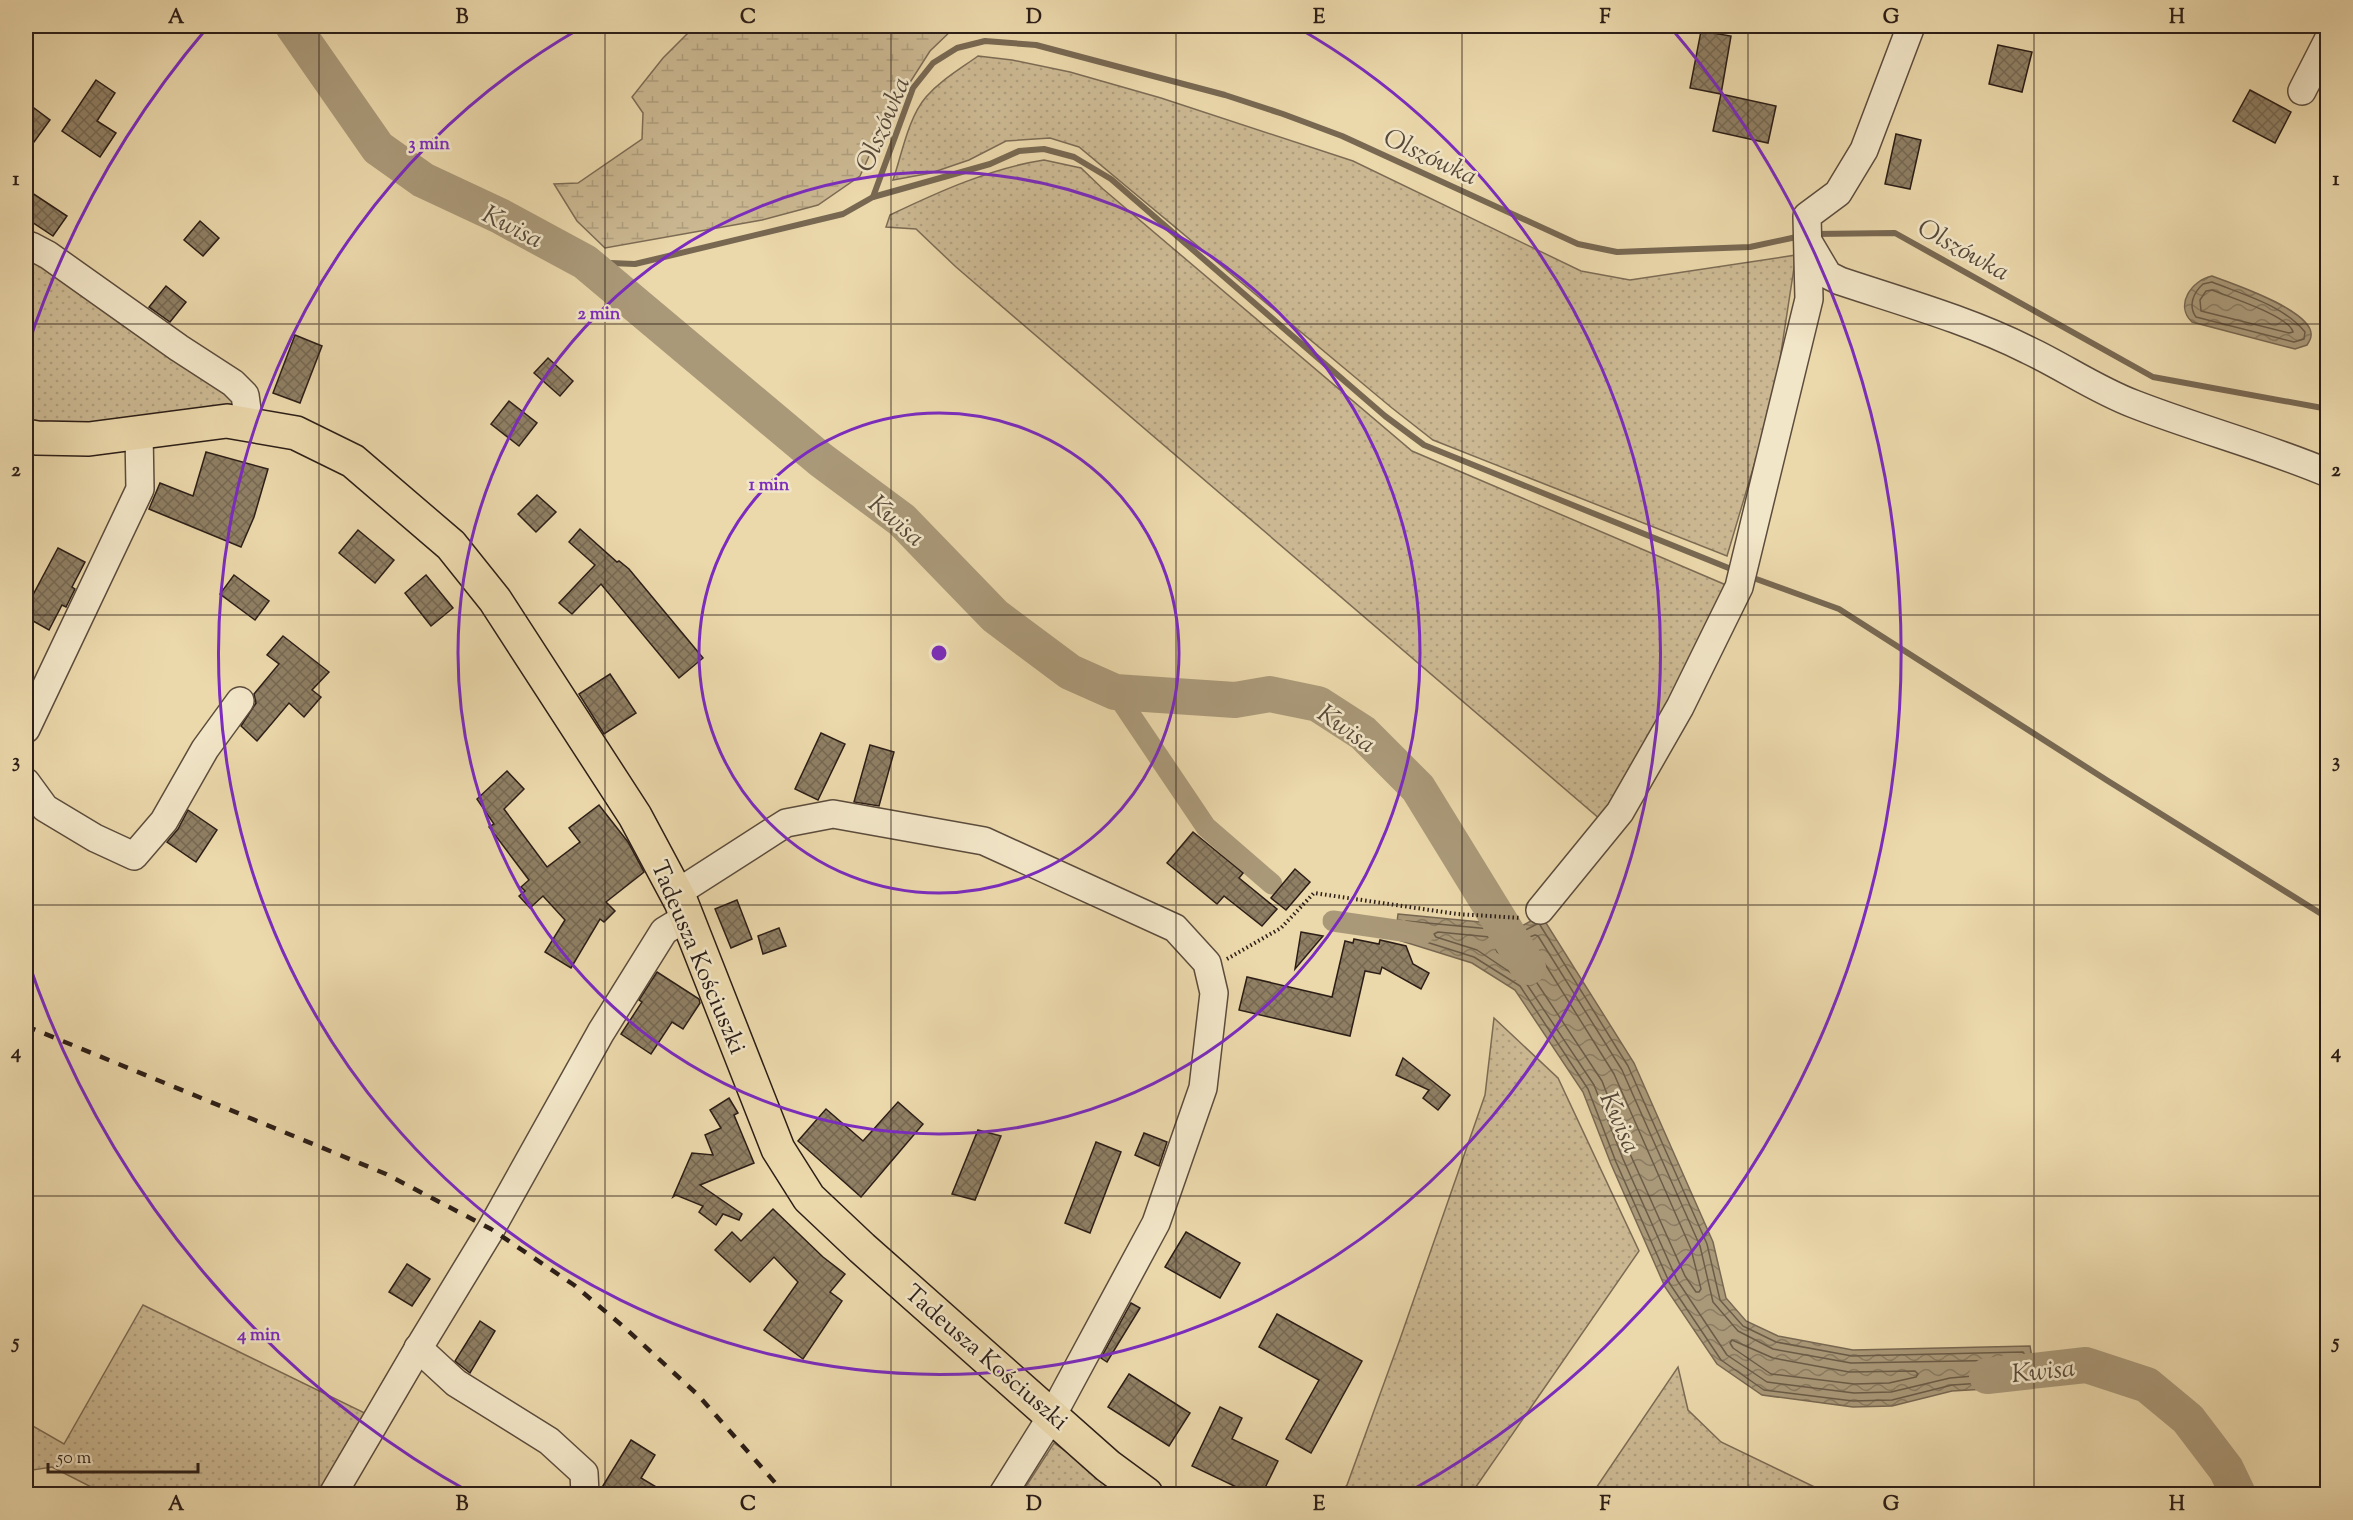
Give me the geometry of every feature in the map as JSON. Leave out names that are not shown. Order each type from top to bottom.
[{"type":"main road","name":"Tadeusza Kościuszki","points":[[26,436],[89,439],[226,420],[296,433],[353,461],[451,545],[495,600],[635,816],[682,905],[778,1149],[809,1198],[862,1248],[1053,1414],[1108,1466],[1146,1494]]},
{"type":"street","points":[[1809,299],[1807,216],[1838,193],[1864,150],[1911,26]]},
{"type":"street","points":[[2302,91],[2328,40]]},
{"type":"street","points":[[1808,235],[1828,275],[1946,315],[2029,350],[2101,390],[2134,404],[2286,455],[2328,474]]},
{"type":"street","points":[[26,246],[31,246],[48,255],[178,348],[233,383],[245,395],[249,424]]},
{"type":"street","points":[[1540,910],[1620,812],[1680,707],[1743,574],[1809,299],[1814,284],[1828,275]]},
{"type":"street","points":[[26,729],[140,489],[128,434]]},
{"type":"street","points":[[26,782],[45,808],[95,838],[134,856],[164,821],[205,749],[240,700]]},
{"type":"street","points":[[333,1494],[491,1229],[601,1032],[682,905],[786,823],[833,814],[984,841],[1175,928],[1206,963],[1208,969],[1214,993],[1203,1088],[1156,1223],[1053,1414],[1003,1494]]},
{"type":"street","points":[[418,1348],[456,1383],[549,1441],[584,1473],[585,1494]]},
{"type":"path","points":[[1208,969],[1281,928],[1314,893],[1398,907],[1517,919],[1540,910]]},
{"type":"green space","points":[[691,26],[956,26],[930,51],[884,123],[860,176],[818,205],[762,220],[605,248],[577,221],[554,184],[578,183],[642,139],[643,113],[632,97],[663,58],[693,28]]},
{"type":"green space","points":[[978,56],[1012,60],[1070,72],[1161,98],[1353,161],[1581,271],[1630,280],[1796,255],[1774,398],[1727,556],[1433,440],[1079,147],[1050,138],[1006,141],[969,160],[931,173],[893,180],[910,126],[926,97],[938,85]]},
{"type":"green space","points":[[1044,160],[1081,168],[1412,451],[1726,585],[1680,682],[1600,819],[956,267],[916,229],[886,227],[890,215],[946,190],[1004,169]]},
{"type":"green space","points":[[26,252],[228,383],[236,407],[93,422],[26,421]]},
{"type":"green space","points":[[1494,1018],[1558,1078],[1639,1251],[1471,1494],[1339,1494],[1347,1485],[1485,1095]]},
{"type":"green space","points":[[143,1305],[377,1419],[333,1494],[105,1494],[52,1467],[26,1471],[26,1422],[64,1444]]},
{"type":"green space","points":[[1678,1367],[1688,1410],[1721,1442],[1829,1494],[1592,1494]]},
{"type":"green space","points":[[1054,1443],[1126,1494],[1021,1494]]},
{"type":"water","points":[[2212,276],[2253,291],[2300,317],[2309,327],[2311,337],[2307,345],[2295,349],[2192,322],[2185,308],[2188,294],[2198,282]]},
{"type":"water","points":[[1398,914],[1522,926],[1541,915],[1634,1063],[1713,1242],[1726,1298],[1746,1321],[1778,1336],[1853,1350],[2030,1346],[2037,1386],[1952,1391],[1892,1406],[1853,1407],[1762,1395],[1717,1364],[1665,1287],[1611,1164],[1583,1092],[1515,990],[1472,963],[1395,939]]},
{"type":"building","points":[[1701,31],[1731,36],[1721,94],[1690,88]]},
{"type":"building","points":[[1998,45],[2032,52],[2022,92],[1989,84]]},
{"type":"building","points":[[96,80],[115,93],[97,121],[116,133],[100,157],[62,131]]},
{"type":"building","points":[[2250,90],[2291,112],[2275,143],[2233,121]]},
{"type":"building","points":[[1721,94],[1776,106],[1768,143],[1713,131]]},
{"type":"building","points":[[26,102],[50,120],[26,153]]},
{"type":"building","points":[[1896,134],[1921,140],[1910,189],[1885,184]]},
{"type":"building","points":[[26,189],[67,216],[53,236],[26,218]]},
{"type":"building","points":[[200,221],[219,238],[203,256],[184,240]]},
{"type":"building","points":[[166,286],[186,302],[170,322],[149,307]]},
{"type":"building","points":[[295,335],[322,346],[300,403],[273,393]]},
{"type":"building","points":[[548,358],[573,381],[560,396],[534,373]]},
{"type":"building","points":[[509,401],[537,423],[519,446],[491,424]]},
{"type":"building","points":[[206,452],[268,469],[254,517],[241,547],[149,509],[160,483],[193,496]]},
{"type":"building","points":[[537,495],[556,512],[536,532],[518,514]]},
{"type":"building","points":[[580,529],[617,562],[619,561],[629,569],[703,658],[679,678],[601,584],[572,614],[559,603],[595,565],[569,542]]},
{"type":"building","points":[[358,530],[394,560],[375,583],[339,553]]},
{"type":"building","points":[[58,548],[85,562],[72,587],[75,589],[66,607],[62,605],[49,630],[26,617],[26,608]]},
{"type":"building","points":[[234,575],[269,601],[255,620],[220,594]]},
{"type":"building","points":[[426,575],[453,608],[431,626],[405,593]]},
{"type":"building","points":[[283,636],[329,672],[312,690],[321,697],[304,717],[289,703],[257,741],[241,726],[256,703],[254,694],[279,664],[267,655]]},
{"type":"building","points":[[610,674],[636,713],[604,734],[579,694]]},
{"type":"building","points":[[821,733],[845,744],[818,800],[795,789]]},
{"type":"building","points":[[870,745],[894,752],[879,806],[854,802]]},
{"type":"building","points":[[507,771],[524,789],[504,809],[547,867],[580,842],[569,828],[599,805],[628,842],[644,872],[606,902],[615,911],[604,922],[600,919],[571,968],[545,952],[565,920],[543,896],[530,908],[519,896],[525,891],[521,887],[529,880],[489,827],[494,824],[477,799]]},
{"type":"building","points":[[188,810],[217,830],[196,862],[167,842],[178,829]]},
{"type":"building","points":[[1193,832],[1243,873],[1239,878],[1277,909],[1262,926],[1224,896],[1217,904],[1167,863]]},
{"type":"building","points":[[1295,869],[1310,882],[1286,910],[1271,898]]},
{"type":"building","points":[[737,900],[752,939],[731,948],[715,909]]},
{"type":"building","points":[[779,928],[786,946],[763,954],[758,936]]},
{"type":"building","points":[[1301,932],[1323,936],[1295,969]]},
{"type":"building","points":[[1354,939],[1379,944],[1380,940],[1406,946],[1413,964],[1429,973],[1421,989],[1382,967],[1380,974],[1365,971],[1350,1036],[1239,1010],[1247,977],[1332,997],[1345,941],[1353,943]]},
{"type":"building","points":[[657,972],[699,999],[700,1003],[683,1029],[672,1022],[651,1054],[621,1034],[642,1002],[639,1000]]},
{"type":"building","points":[[1403,1058],[1450,1095],[1438,1110],[1423,1098],[1429,1090],[1396,1075]]},
{"type":"building","points":[[729,1098],[738,1113],[734,1115],[754,1163],[700,1185],[742,1214],[739,1220],[723,1214],[716,1225],[699,1212],[703,1206],[676,1195],[673,1197],[692,1153],[713,1155],[705,1135],[721,1128],[710,1110]]},
{"type":"building","points":[[898,1102],[923,1124],[861,1197],[798,1141],[826,1109],[863,1141]]},
{"type":"building","points":[[978,1130],[1001,1136],[975,1200],[952,1194]]},
{"type":"building","points":[[1144,1133],[1167,1142],[1159,1166],[1135,1155]]},
{"type":"building","points":[[1096,1142],[1121,1152],[1090,1233],[1065,1223]]},
{"type":"building","points":[[773,1209],[823,1257],[845,1274],[830,1292],[842,1301],[803,1359],[764,1330],[798,1282],[774,1257],[750,1282],[715,1250],[732,1232],[741,1241]]},
{"type":"building","points":[[1186,1232],[1240,1263],[1220,1298],[1165,1267]]},
{"type":"building","points":[[407,1264],[430,1279],[412,1306],[389,1292]]},
{"type":"building","points":[[1131,1303],[1140,1308],[1107,1362],[1101,1358]]},
{"type":"building","points":[[1277,1314],[1362,1361],[1311,1453],[1286,1439],[1319,1380],[1259,1347]]},
{"type":"building","points":[[480,1321],[495,1331],[470,1373],[455,1361]]},
{"type":"building","points":[[1129,1374],[1190,1413],[1169,1446],[1108,1407]]},
{"type":"building","points":[[1220,1407],[1242,1418],[1232,1439],[1278,1461],[1262,1494],[1251,1494],[1192,1466]]},
{"type":"building","points":[[631,1440],[655,1455],[641,1478],[668,1494],[601,1494],[601,1489]]},
{"type":"waterway","name":"Kwisa","points":[[293,26],[378,148],[423,180],[500,216],[585,262],[821,460],[902,520],[995,616],[1070,672],[1115,692],[1235,700],[1270,694],[1318,704],[1363,733],[1418,788],[1528,967]]},
{"type":"waterway","name":"Olszówka","points":[[585,262],[635,264],[843,214],[873,197],[913,88],[933,63],[957,48],[985,41],[1036,45],[1225,95],[1283,114],[1342,136],[1578,244],[1617,252],[1750,247],[1801,236]]},
{"type":"waterway","points":[[873,197],[990,164],[1019,151],[1044,149],[1074,157],[1111,179],[1385,416],[1424,445],[1736,571]]},
{"type":"waterway","name":"Olszówka","points":[[1814,234],[1895,233],[2153,377],[2328,409]]},
{"type":"waterway","points":[[1748,576],[1839,609],[2328,918]]},
{"type":"waterway","points":[[1115,692],[1206,827],[1272,884]]},
{"type":"waterway","points":[[1333,921],[1423,934]]},
{"type":"waterway","name":"Kwisa","points":[[1987,1376],[2086,1365],[2147,1385],[2188,1419],[2226,1469],[2238,1494]]},
{"type":"railway","points":[[26,1026],[386,1174],[491,1229],[574,1285],[625,1328],[698,1395],[785,1494]]}]
